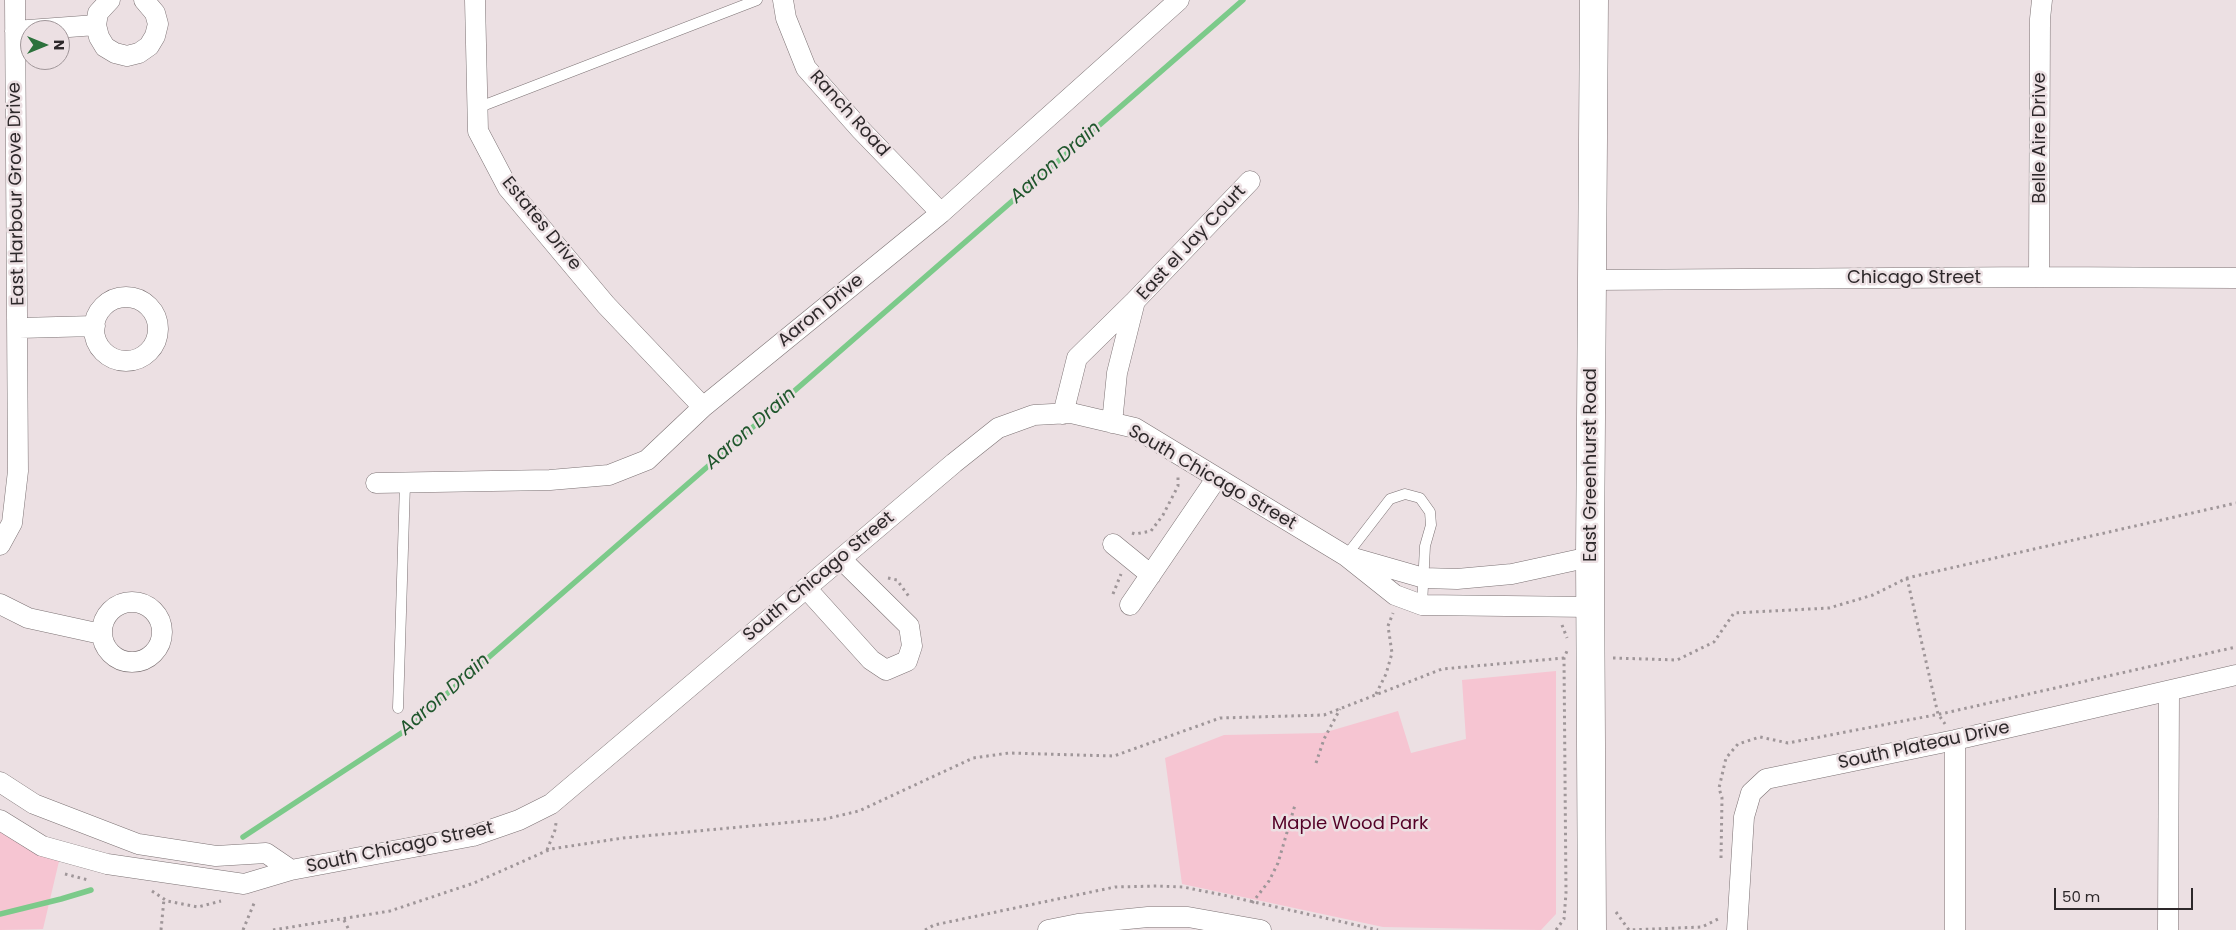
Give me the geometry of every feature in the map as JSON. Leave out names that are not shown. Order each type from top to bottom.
[{"type":"main road","name":"East Greenhurst Road","points":[[1592,930],[1590,557],[1594,0]]},
{"type":"street","name":"East Harbour Grove Drive","points":[[0,545],[12,523],[18,471],[19,328],[16,0]]},
{"type":"street","points":[[110,0],[105,3],[98,13],[96,25],[99,37],[105,47],[127,56],[139,53],[149,46],[155,36],[158,24],[155,13],[144,0]]},
{"type":"street","name":"Estates Drive","points":[[475,0],[478,131],[508,188],[606,305],[703,407]]},
{"type":"street","name":"Ranch Road","points":[[783,0],[786,18],[806,68],[861,130],[941,213]]},
{"type":"street","name":"Aaron Drive","points":[[376,483],[550,480],[609,475],[647,460],[703,407],[941,213],[1180,0]]},
{"type":"street","name":"Belle Aire Drive","points":[[2039,277],[2040,19],[2042,0]]},
{"type":"street","points":[[16,30],[96,25]]},
{"type":"street","name":"East el Jay Court","points":[[1112,423],[1117,374],[1135,300],[1250,181]]},
{"type":"street","name":"Chicago Street","points":[[1592,280],[2039,277],[2236,278]]},
{"type":"street","points":[[1063,414],[1077,358],[1135,300]]},
{"type":"street","name":"East Harbour Grove Drive","points":[[19,328],[95,326]]},
{"type":"street","name":"South Chicago Street","points":[[0,820],[42,846],[107,864],[244,884],[291,870],[473,836],[519,820],[551,804],[998,428],[1034,415],[1071,413],[1135,428],[1216,479],[1346,556],[1395,595],[1422,604],[1590,607]]},
{"type":"street","points":[[1121,601],[1151,574],[1216,479]]},
{"type":"street","points":[[1112,544],[1151,574]]},
{"type":"street","name":"South Chicago Street","points":[[1346,556],[1424,578],[1457,579],[1512,574],[1590,557]]},
{"type":"street","points":[[806,588],[871,660],[886,670],[907,662],[912,646],[910,626],[841,559]]},
{"type":"street","points":[[0,604],[28,618],[101,634]]},
{"type":"street","name":"South Plateau Drive","points":[[1737,930],[1744,817],[1750,793],[1766,779],[1956,740],[2236,675]]},
{"type":"street","points":[[2168,930],[2169,690]]},
{"type":"street","points":[[1955,930],[1956,740]]},
{"type":"street","name":"South Chicago Street","points":[[0,782],[34,804],[138,844],[216,856],[266,853],[291,870]]},
{"type":"street","points":[[1048,930],[1078,924],[1148,923],[1188,917],[1261,930]]},
{"type":"lane","points":[[477,108],[757,0]]},
{"type":"lane","points":[[398,708],[405,484]]},
{"type":"lane","points":[[1346,556],[1390,499],[1405,494],[1420,498],[1430,512],[1431,525],[1425,546],[1422,604]]},
{"type":"path","points":[[1126,529],[1134,534],[1151,531],[1163,515],[1178,486],[1178,471]]},
{"type":"path","points":[[273,930],[344,920],[390,911],[474,884],[547,851],[623,838],[825,819],[859,810],[973,758],[1009,753],[1114,756],[1220,718],[1324,715],[1442,669],[1564,658],[1678,660],[1714,642],[1734,613],[1830,608],[1873,595],[1907,578],[2236,503]]},
{"type":"path","points":[[1118,566],[1121,573],[1121,601]]},
{"type":"path","points":[[881,576],[897,580],[914,605]]},
{"type":"path","points":[[1907,578],[1938,714],[1956,740]]},
{"type":"path","points":[[1376,695],[1386,674],[1392,653],[1388,626],[1396,606],[1395,595]]},
{"type":"path","points":[[1556,930],[1564,919],[1566,893],[1564,658],[1569,644],[1560,622]]},
{"type":"path","points":[[1316,763],[1324,739],[1341,708]]},
{"type":"path","points":[[1252,903],[1269,882],[1278,863],[1295,805]]},
{"type":"path","points":[[547,851],[555,830],[556,821]]},
{"type":"path","points":[[243,930],[263,879]]},
{"type":"path","points":[[161,930],[164,899]]},
{"type":"path","points":[[344,920],[349,930]]},
{"type":"green space","name":"Maple Wood Park","points":[[1556,671],[1556,914],[1541,930],[1383,927],[1182,884],[1165,758],[1224,735],[1323,733],[1398,711],[1411,753],[1466,739],[1462,680]]},
{"type":"green space","points":[[0,825],[60,857],[43,929],[0,930]]},
{"type":"waterway","name":"Aaron Drain","points":[[243,837],[403,732],[1243,0]]},
{"type":"waterway","name":"Aaron Drain","points":[[0,914],[91,890]]}]
